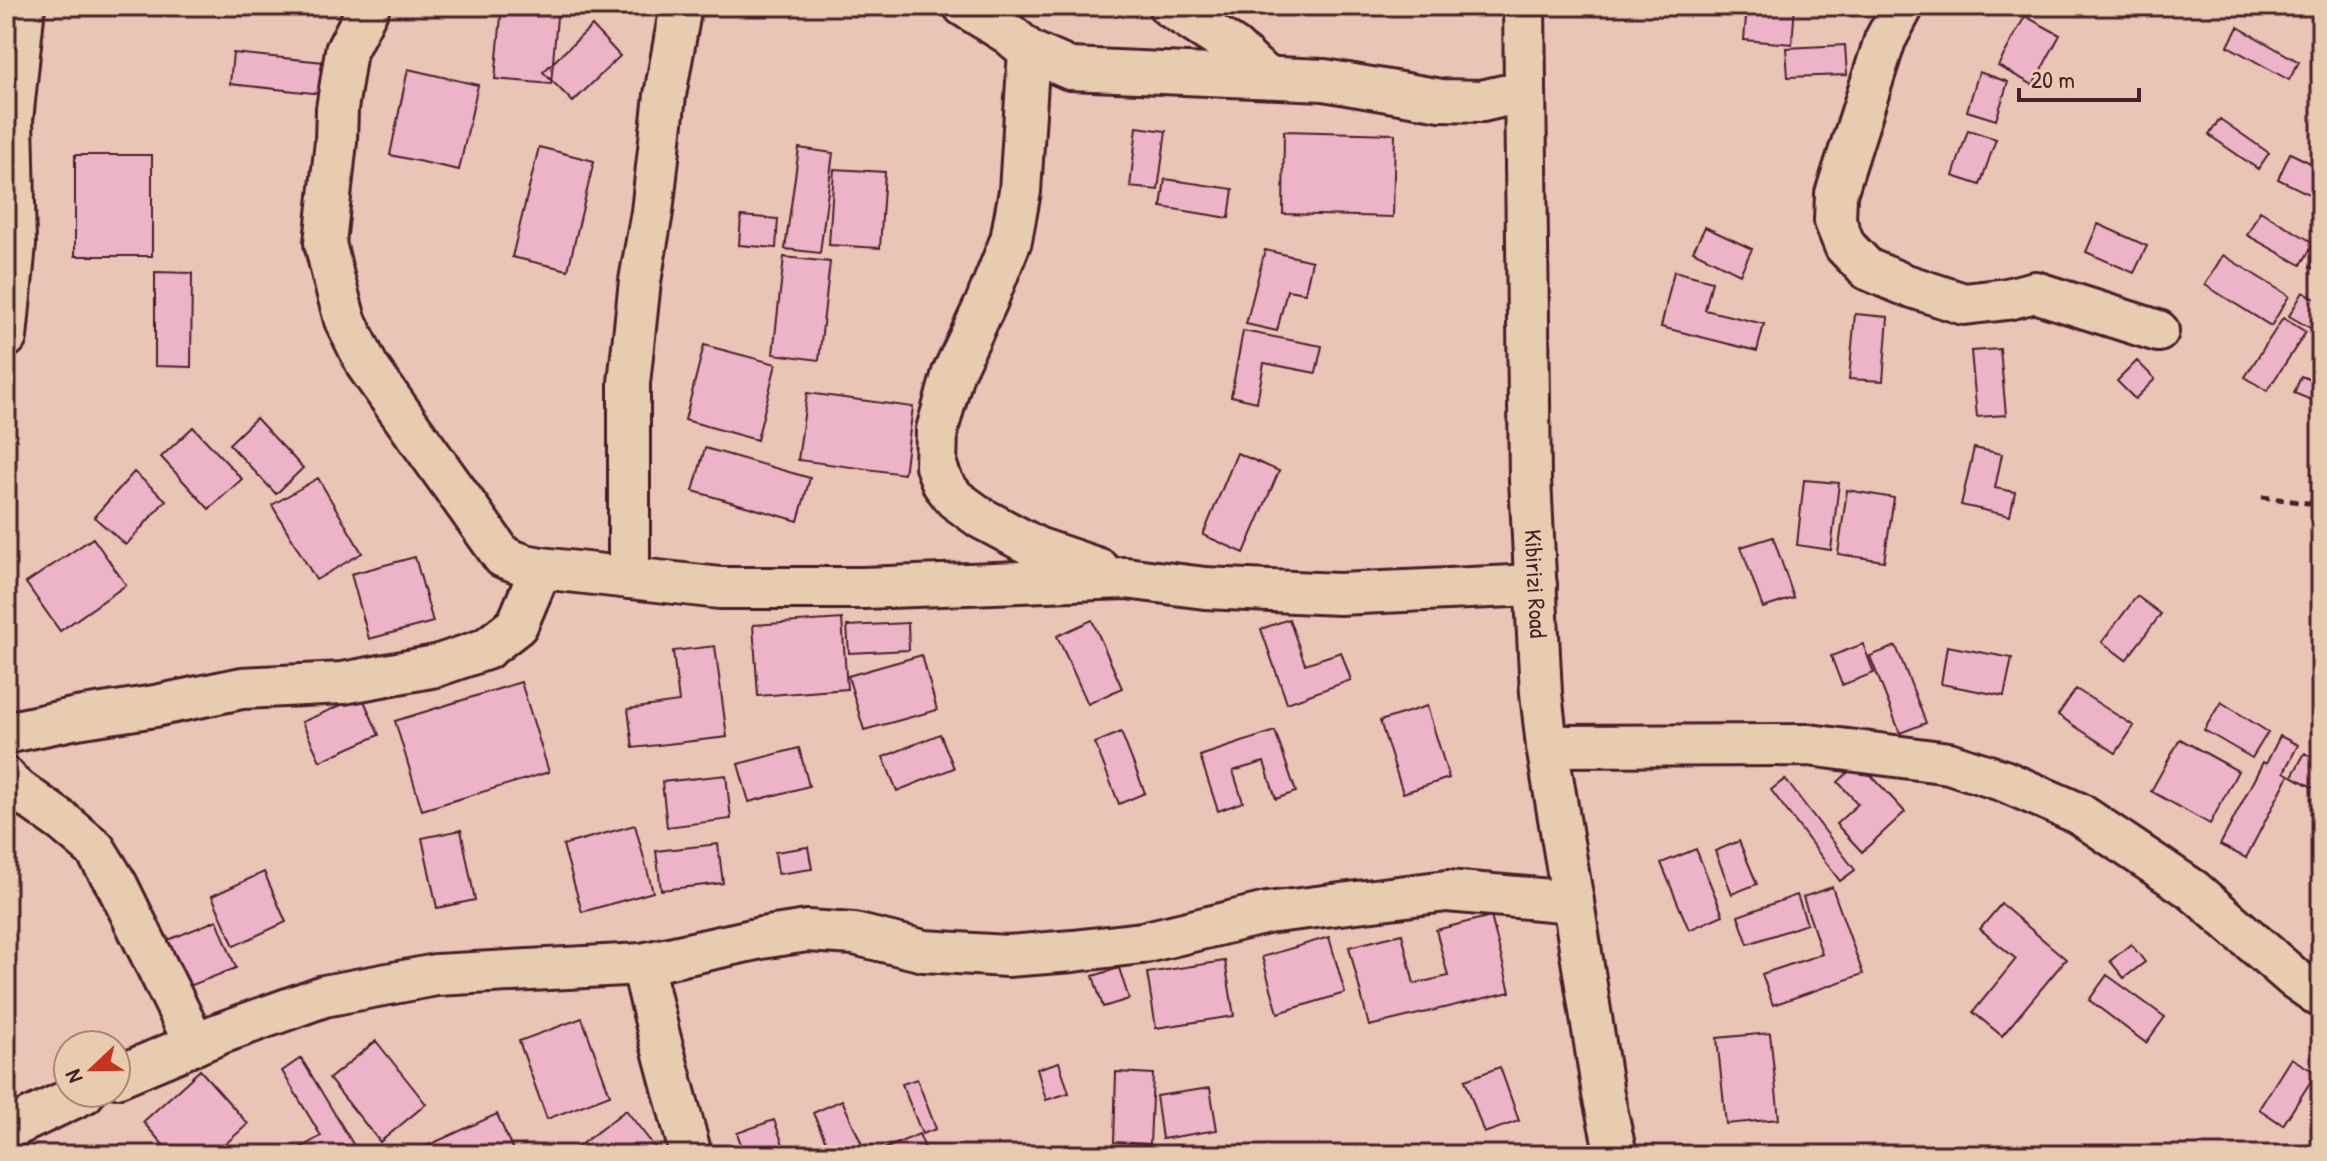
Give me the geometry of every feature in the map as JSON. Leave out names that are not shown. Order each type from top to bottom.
[{"type":"street","points":[[6,337],[15,244],[12,120],[24,6]]},
{"type":"street","points":[[369,6],[346,51],[337,109],[325,243],[345,320],[368,367],[503,557],[541,568],[720,588],[863,588],[1126,578],[1205,588],[1339,594],[1536,585]]},
{"type":"street","points":[[629,578],[629,383],[665,95],[681,6]]},
{"type":"street","points":[[964,6],[1009,34],[1029,51],[1070,69],[1324,80],[1441,100],[1482,101],[1525,91]]},
{"type":"street","points":[[1169,6],[1234,48],[1265,77]]},
{"type":"street","name":"Kibirizi Road","points":[[1524,6],[1530,479],[1541,693],[1603,1094],[1616,1155]]},
{"type":"street","points":[[1903,6],[1885,40],[1836,194],[1835,221],[1845,246],[1867,269],[1964,304],[2035,292],[2158,331]]},
{"type":"street","points":[[1029,51],[1020,191],[1011,240],[953,373],[937,430],[936,466],[943,484],[955,499],[981,518],[1037,548],[1126,578]]},
{"type":"street","points":[[6,733],[242,688],[343,683],[436,666],[486,649],[517,625],[541,568]]},
{"type":"street","points":[[1547,746],[1809,745],[1949,763],[2004,781],[2078,813],[2193,890],[2294,978],[2321,997]]},
{"type":"street","points":[[6,778],[95,849],[117,885],[195,1044]]},
{"type":"street","points":[[132,1070],[324,996],[436,975],[642,964],[807,931],[854,934],[924,951],[1007,956],[1142,943],[1267,913],[1447,891],[1573,902]]},
{"type":"street","points":[[642,964],[691,1155]]},
{"type":"street","points":[[6,1130],[52,1108]]},
{"type":"path","points":[[2262,497],[2308,503],[2321,501]]},
{"type":"building","points":[[502,6],[558,6],[551,84],[495,79]]},
{"type":"building","points":[[1747,6],[1795,6],[1792,44],[1744,40]]},
{"type":"building","points":[[2025,16],[2060,35],[2033,85],[1998,66]]},
{"type":"building","points":[[592,26],[620,56],[573,102],[543,72]]},
{"type":"building","points":[[2238,27],[2299,62],[2289,80],[2228,46]]},
{"type":"building","points":[[1845,45],[1847,75],[1788,77],[1786,48]]},
{"type":"building","points":[[233,53],[324,62],[322,94],[230,84]]},
{"type":"building","points":[[408,69],[478,85],[459,170],[390,155]]},
{"type":"building","points":[[1979,72],[2008,82],[1996,120],[1967,111]]},
{"type":"building","points":[[2220,119],[2269,153],[2258,169],[2209,135]]},
{"type":"building","points":[[1137,127],[1166,131],[1158,190],[1130,187]]},
{"type":"building","points":[[1968,130],[1996,139],[1980,185],[1953,176]]},
{"type":"building","points":[[1284,131],[1395,134],[1393,217],[1283,214]]},
{"type":"building","points":[[539,147],[594,161],[568,270],[512,257]]},
{"type":"building","points":[[799,148],[833,153],[820,253],[785,249]]},
{"type":"building","points":[[2290,153],[2321,168],[2321,200],[2278,179]]},
{"type":"building","points":[[75,155],[152,155],[152,256],[75,256]]},
{"type":"building","points":[[834,169],[885,172],[880,248],[829,245]]},
{"type":"building","points":[[1165,179],[1233,189],[1229,218],[1161,207]]},
{"type":"building","points":[[2260,211],[2314,243],[2301,265],[2247,235]]},
{"type":"building","points":[[741,216],[778,219],[776,248],[739,245]]},
{"type":"building","points":[[2098,224],[2147,246],[2134,273],[2086,252]]},
{"type":"building","points":[[1705,227],[1752,249],[1740,274],[1693,251]]},
{"type":"building","points":[[2321,241],[2321,272],[2310,267]]},
{"type":"building","points":[[1265,250],[1312,261],[1305,293],[1287,290],[1277,331],[1246,324]]},
{"type":"building","points":[[2223,255],[2289,296],[2271,326],[2205,285]]},
{"type":"building","points":[[784,257],[830,262],[819,360],[773,354]]},
{"type":"building","points":[[1674,271],[1712,281],[1705,310],[1764,324],[1757,351],[1661,327]]},
{"type":"building","points":[[155,272],[192,273],[191,367],[155,366]]},
{"type":"building","points":[[2303,292],[2321,302],[2321,334],[2289,316]]},
{"type":"building","points":[[1855,314],[1888,317],[1883,381],[1849,379]]},
{"type":"building","points":[[2283,318],[2306,332],[2267,391],[2245,377]]},
{"type":"building","points":[[1243,331],[1322,346],[1316,373],[1264,363],[1257,402],[1231,396]]},
{"type":"building","points":[[704,345],[776,364],[757,440],[685,420]]},
{"type":"building","points":[[2000,349],[2006,415],[1977,417],[1971,351]]},
{"type":"building","points":[[2137,361],[2155,379],[2135,399],[2117,381]]},
{"type":"building","points":[[2301,376],[2321,384],[2321,404],[2294,393]]},
{"type":"building","points":[[807,393],[913,407],[904,474],[798,460]]},
{"type":"building","points":[[256,418],[303,468],[276,494],[229,444]]},
{"type":"building","points":[[193,427],[242,479],[209,509],[161,457]]},
{"type":"building","points":[[705,448],[810,478],[798,521],[693,491]]},
{"type":"building","points":[[1974,448],[2002,454],[1995,488],[2015,492],[2010,516],[1961,505]]},
{"type":"building","points":[[1237,453],[1279,471],[1244,553],[1203,535]]},
{"type":"building","points":[[134,472],[166,500],[126,545],[94,517]]},
{"type":"building","points":[[318,478],[362,553],[316,580],[272,505]]},
{"type":"building","points":[[1804,480],[1839,483],[1831,550],[1797,545]]},
{"type":"building","points":[[1847,490],[1894,498],[1884,561],[1838,554]]},
{"type":"building","points":[[1773,537],[1794,598],[1763,608],[1741,547]]},
{"type":"building","points":[[93,538],[126,585],[60,631],[26,583]]},
{"type":"building","points":[[415,557],[433,622],[369,639],[351,574]]},
{"type":"building","points":[[2137,596],[2161,614],[2126,660],[2102,642]]},
{"type":"building","points":[[842,619],[847,689],[758,696],[753,625]]},
{"type":"building","points":[[1289,619],[1305,664],[1341,652],[1351,680],[1287,703],[1261,629]]},
{"type":"building","points":[[1092,620],[1122,688],[1088,704],[1057,636]]},
{"type":"building","points":[[908,623],[909,650],[849,653],[847,626]]},
{"type":"building","points":[[1863,644],[1874,673],[1842,685],[1831,656]]},
{"type":"building","points":[[715,646],[727,737],[633,748],[628,709],[679,702],[673,651]]},
{"type":"building","points":[[1896,646],[1926,723],[1900,733],[1870,656]]},
{"type":"building","points":[[1947,646],[2012,658],[2004,696],[1941,684]]},
{"type":"building","points":[[922,655],[937,710],[864,730],[848,676]]},
{"type":"building","points":[[521,682],[549,772],[422,810],[395,721]]},
{"type":"building","points":[[2076,689],[2134,726],[2116,753],[2058,715]]},
{"type":"building","points":[[362,696],[379,735],[320,761],[302,722]]},
{"type":"building","points":[[2221,702],[2268,732],[2252,758],[2204,730]]},
{"type":"building","points":[[1427,706],[1449,778],[1403,793],[1380,721]]},
{"type":"building","points":[[1275,731],[1296,792],[1276,799],[1264,762],[1233,771],[1243,802],[1218,811],[1200,756]]},
{"type":"building","points":[[1121,732],[1145,793],[1119,804],[1095,743]]},
{"type":"building","points":[[940,734],[954,768],[897,791],[883,757]]},
{"type":"building","points":[[2280,736],[2298,745],[2284,772],[2289,775],[2246,858],[2220,845]]},
{"type":"building","points":[[2180,739],[2238,771],[2210,824],[2151,791]]},
{"type":"building","points":[[799,748],[809,786],[749,802],[738,764]]},
{"type":"building","points":[[2305,753],[2321,762],[2321,792],[2292,776]]},
{"type":"building","points":[[1859,762],[1905,812],[1862,852],[1836,824],[1858,804],[1838,782]]},
{"type":"building","points":[[726,775],[731,819],[667,827],[662,782]]},
{"type":"building","points":[[1785,779],[1855,870],[1840,881],[1771,790]]},
{"type":"building","points":[[635,825],[653,892],[582,912],[563,845]]},
{"type":"building","points":[[461,830],[475,900],[437,908],[422,838]]},
{"type":"building","points":[[1739,841],[1757,884],[1732,894],[1715,851]]},
{"type":"building","points":[[718,844],[723,883],[661,890],[656,851]]},
{"type":"building","points":[[808,847],[812,869],[778,874],[775,852]]},
{"type":"building","points":[[1696,849],[1723,915],[1689,930],[1661,863]]},
{"type":"building","points":[[264,872],[286,922],[234,946],[212,896]]},
{"type":"building","points":[[1832,887],[1863,974],[1773,1005],[1762,974],[1822,954],[1803,897]]},
{"type":"building","points":[[1797,895],[1807,924],[1748,944],[1738,916]]},
{"type":"building","points":[[2001,904],[2066,959],[2002,1036],[1973,1012],[2016,959],[1980,929]]},
{"type":"building","points":[[1491,916],[1510,992],[1369,1026],[1349,947],[1402,934],[1414,984],[1448,976],[1436,930]]},
{"type":"building","points":[[217,920],[236,968],[187,987],[168,940]]},
{"type":"building","points":[[1329,937],[1345,993],[1278,1013],[1262,957]]},
{"type":"building","points":[[2131,944],[2145,962],[2124,978],[2110,961]]},
{"type":"building","points":[[1225,961],[1234,1016],[1156,1028],[1147,973]]},
{"type":"building","points":[[1119,968],[1129,999],[1103,1007],[1093,976]]},
{"type":"building","points":[[2107,975],[2165,1017],[2146,1043],[2089,1000]]},
{"type":"building","points":[[582,1018],[610,1095],[547,1119],[519,1041]]},
{"type":"building","points":[[1770,1033],[1779,1119],[1726,1124],[1717,1038]]},
{"type":"building","points":[[376,1041],[426,1104],[380,1142],[329,1079]]},
{"type":"building","points":[[301,1058],[359,1154],[288,1155],[321,1136],[282,1071]]},
{"type":"building","points":[[2291,1058],[2316,1073],[2283,1125],[2259,1109]]},
{"type":"building","points":[[1059,1062],[1069,1093],[1046,1100],[1037,1069]]},
{"type":"building","points":[[1500,1067],[1519,1121],[1484,1133],[1465,1080]]},
{"type":"building","points":[[200,1070],[248,1124],[213,1155],[172,1155],[143,1122]]},
{"type":"building","points":[[1116,1072],[1153,1074],[1150,1144],[1114,1142]]},
{"type":"building","points":[[917,1079],[936,1129],[922,1134],[902,1084]]},
{"type":"building","points":[[1210,1088],[1217,1130],[1162,1139],[1156,1096]]},
{"type":"building","points":[[842,1100],[865,1151],[856,1155],[832,1155],[813,1113]]},
{"type":"building","points":[[626,1110],[657,1150],[651,1155],[567,1155]]},
{"type":"building","points":[[497,1114],[515,1155],[423,1155],[420,1149]]},
{"type":"building","points":[[774,1120],[787,1155],[745,1155],[737,1133]]},
{"type":"building","points":[[919,1134],[928,1155],[870,1155]]}]
